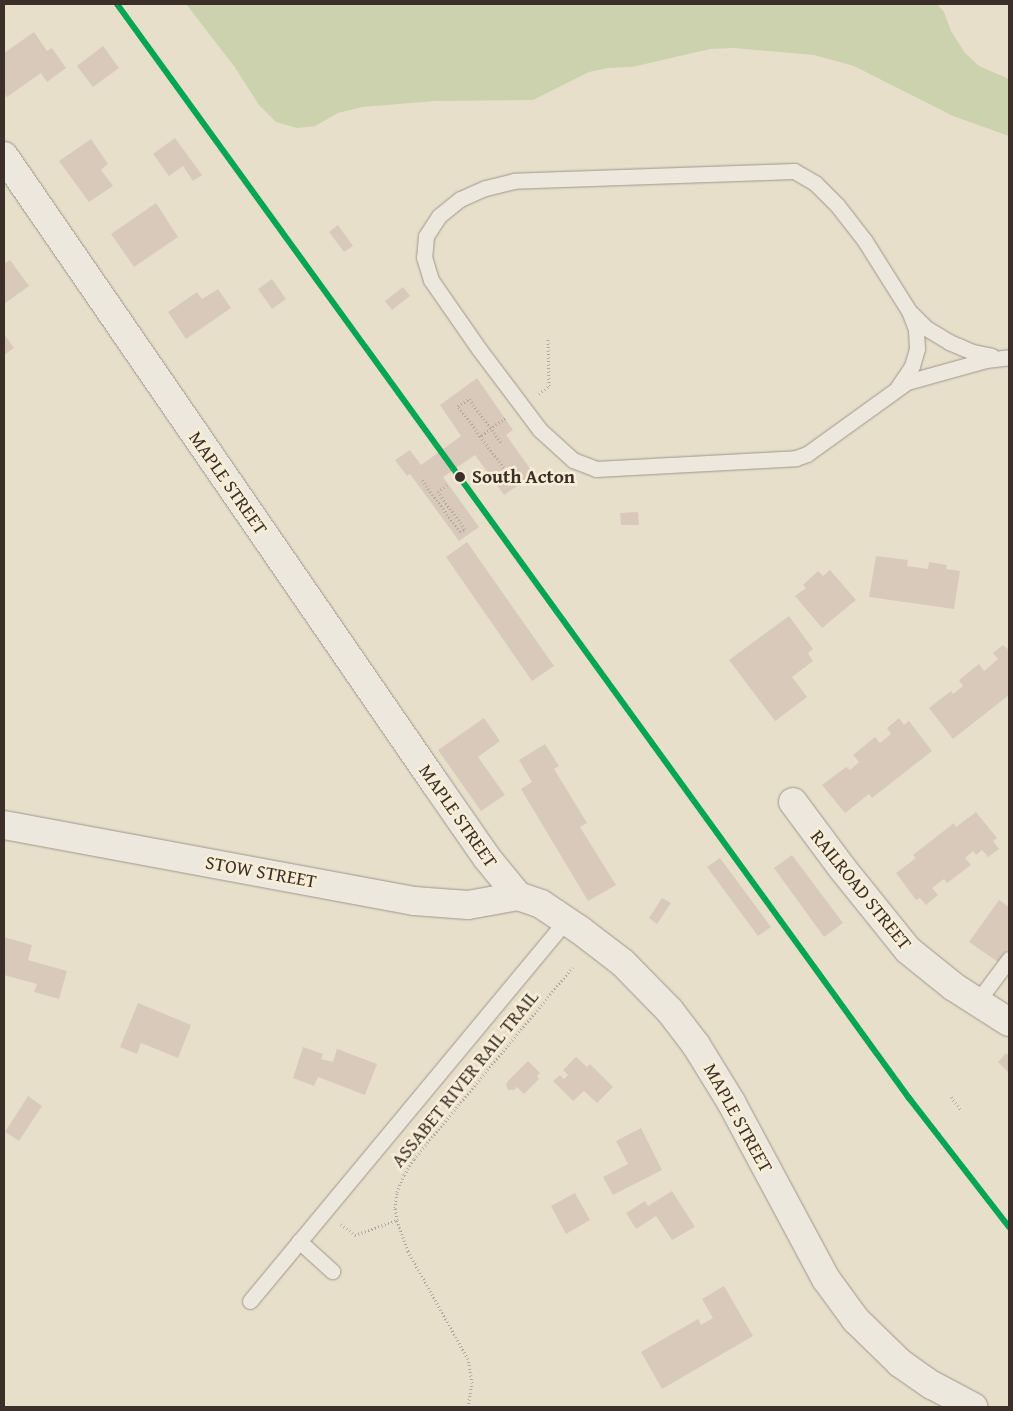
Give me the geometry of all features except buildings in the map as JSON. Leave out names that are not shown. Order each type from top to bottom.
[{"type":"street","name":"MAPLE STREET","points":[[4,156],[491,864],[518,896],[533,900],[566,920],[601,945],[628,968],[670,1011],[696,1045],[731,1102],[826,1279],[856,1320],[900,1363],[973,1407]]},
{"type":"street","name":"RAILROAD STREET","points":[[793,802],[842,868],[902,943],[928,967],[1009,1022]]},
{"type":"street","name":"STOW STREET","points":[[4,825],[414,900],[468,906],[518,896]]},
{"type":"lane","points":[[898,387],[912,366],[917,349],[916,329],[909,311],[865,241],[838,206],[815,183],[794,171],[514,181],[478,191],[449,207],[432,225],[424,246],[424,257],[431,280],[479,349],[540,430],[566,455],[588,467],[605,469],[796,458],[807,454],[898,387],[918,378],[1005,357]]},
{"type":"lane","points":[[909,311],[926,328],[949,342],[973,352],[1005,357]]},
{"type":"lane","points":[[250,1301],[566,920]]},
{"type":"lane","points":[[977,1002],[1009,960]]},
{"type":"lane","points":[[299,1241],[332,1271]]},
{"type":"path","points":[[533,398],[549,386],[548,338]]},
{"type":"path","points":[[501,442],[469,399],[458,406],[513,480],[511,482]]},
{"type":"path","points":[[480,436],[505,418]]},
{"type":"path","points":[[422,480],[460,532],[465,528],[438,492],[448,484]]},
{"type":"path","name":"ASSABET RIVER RAIL TRAIL","points":[[468,1407],[472,1383],[468,1359],[414,1265],[397,1220],[395,1208],[397,1192],[409,1167],[574,967]]},
{"type":"path","points":[[951,1097],[961,1110]]},
{"type":"path","points":[[324,1211],[355,1235],[397,1220]]},
{"type":"green space","points":[[186,4],[937,4],[944,12],[951,31],[965,53],[979,66],[1009,79],[1009,136],[953,116],[854,66],[814,55],[734,48],[710,49],[632,67],[608,68],[589,72],[533,100],[435,101],[362,107],[338,113],[315,126],[297,128],[276,122],[259,105],[234,66]]},
{"type":"transit line","points":[[117,4],[909,1098],[1009,1227]]},
{"type":"place","name":"South Acton","points":[[460,477]]}]
